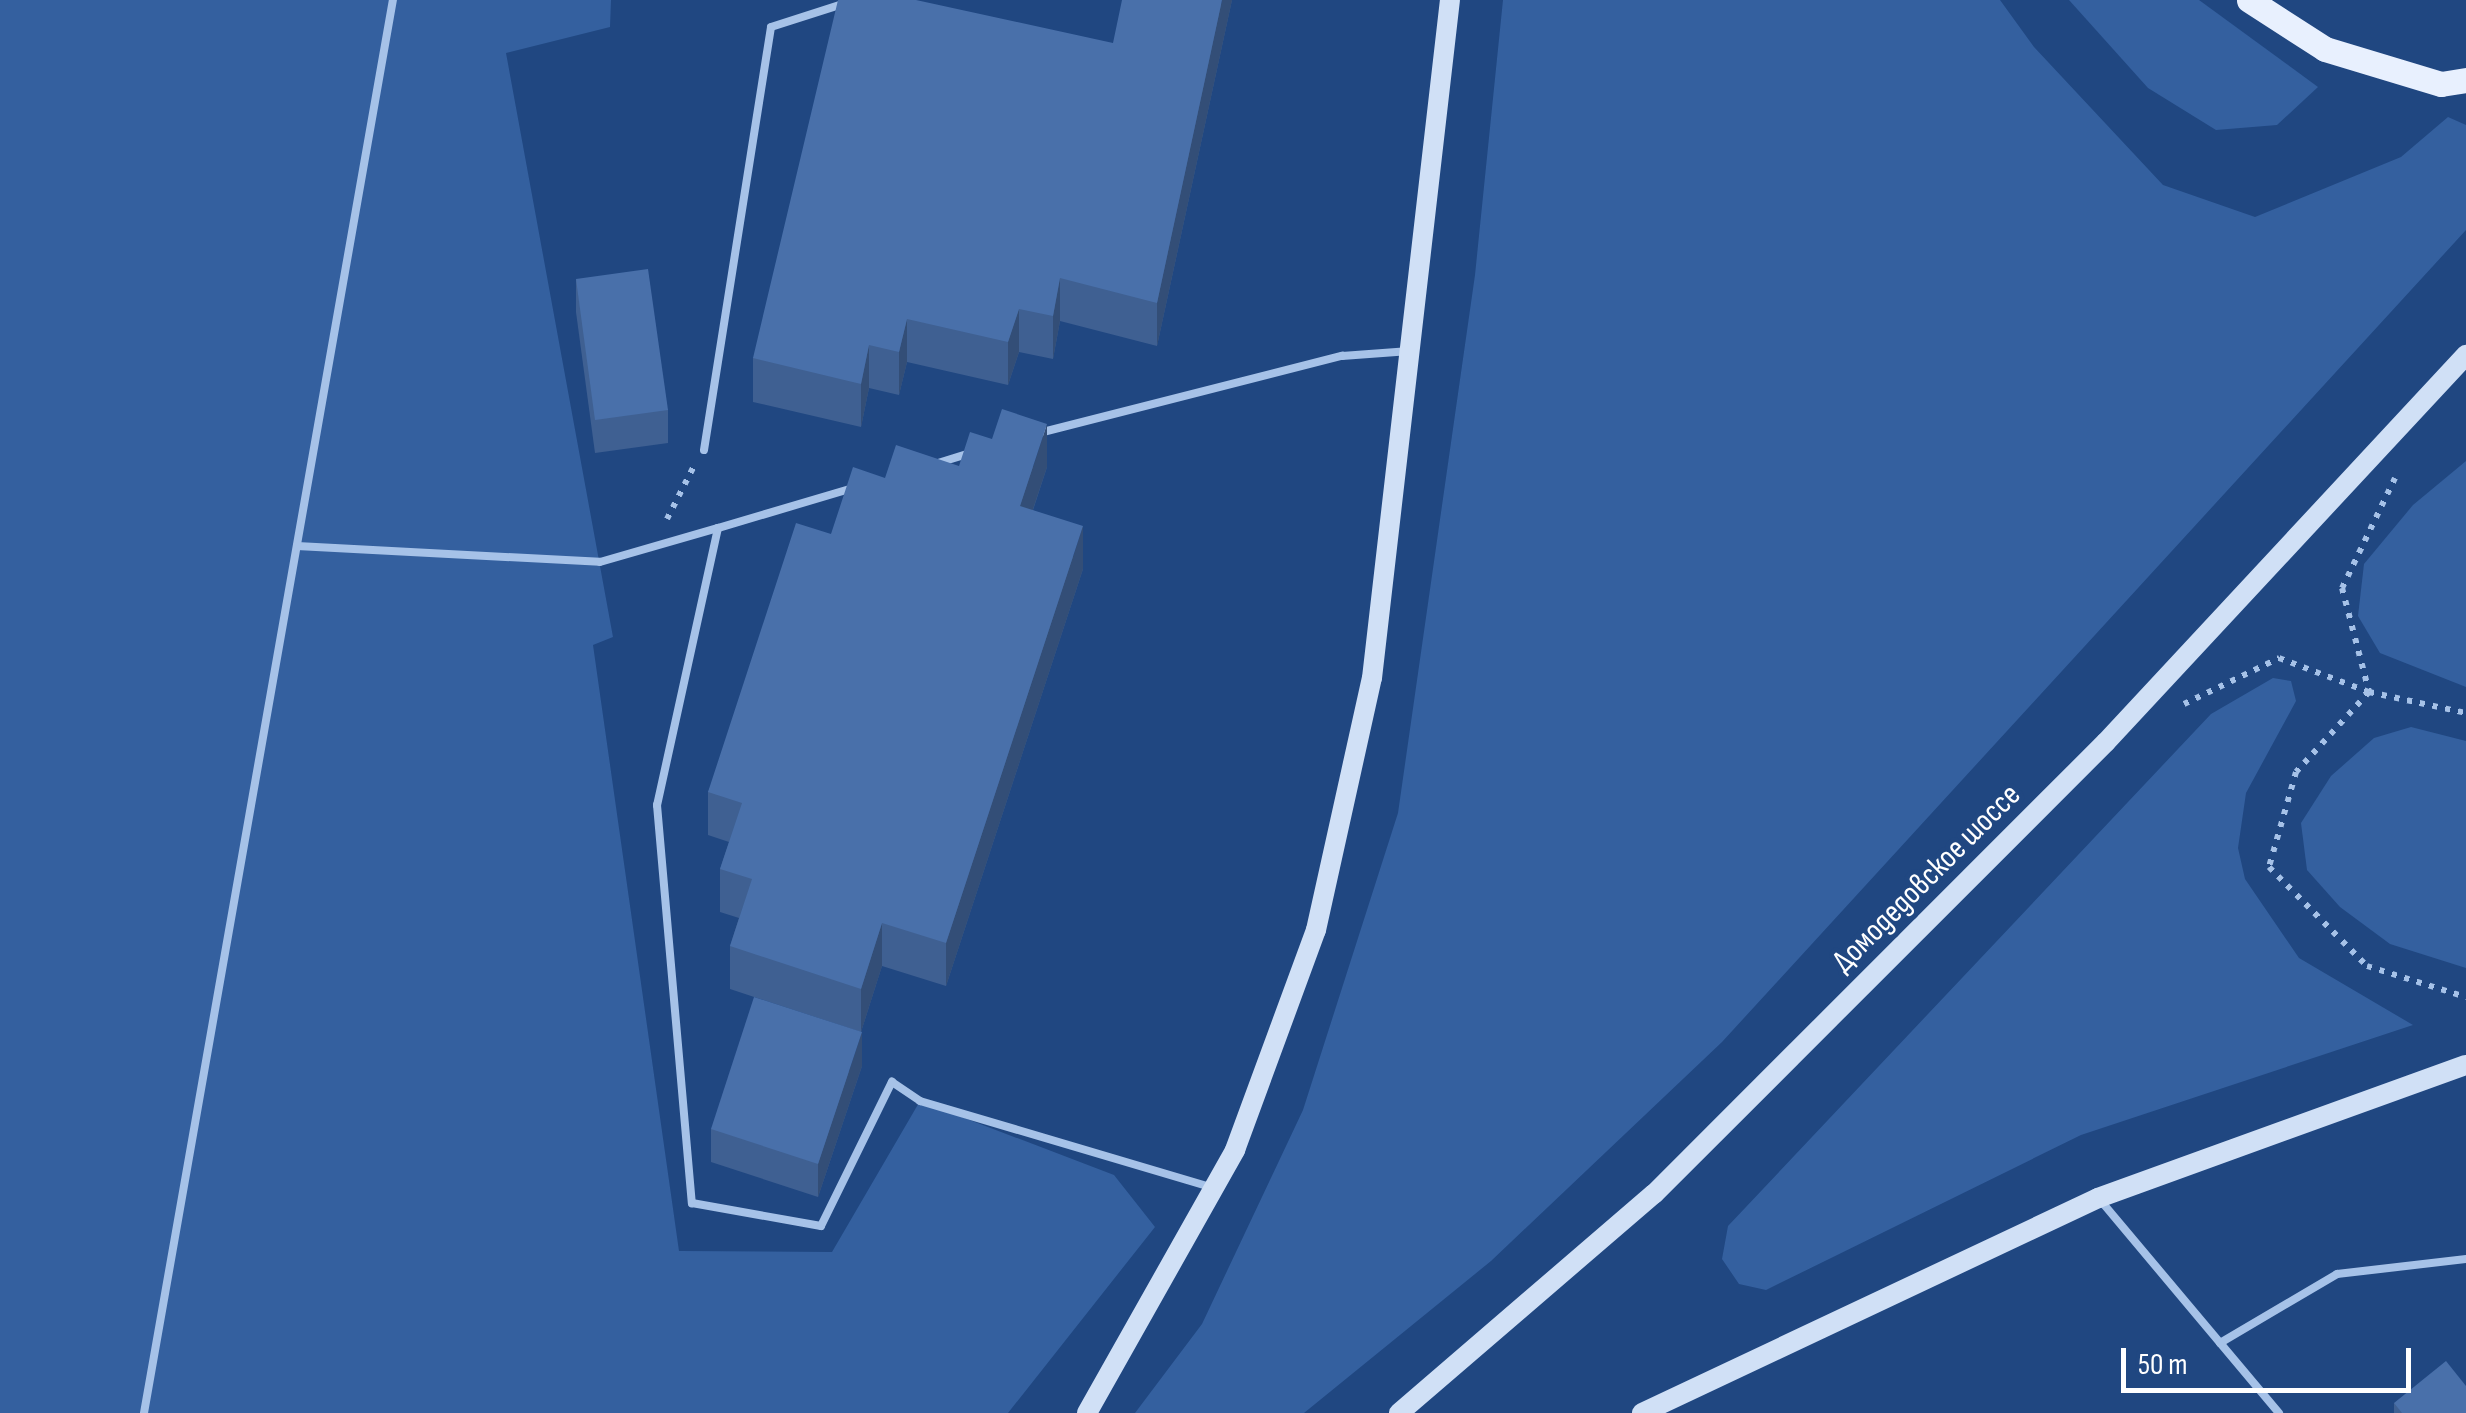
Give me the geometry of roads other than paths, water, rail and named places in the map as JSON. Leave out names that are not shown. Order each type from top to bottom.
[{"type":"main road","points":[[1087,1413],[1235,1150],[1316,930],[1372,678],[1450,0]]},
{"type":"main road","points":[[2249,0],[2324,50],[2441,84],[2466,80]]},
{"type":"main road","name":"Домодедовское шоссе","points":[[1399,1413],[1654,1194],[2106,742],[2466,355]]},
{"type":"main road","points":[[1642,1413],[2098,1198],[2466,1065]]},
{"type":"lane","points":[[144,1413],[393,0]]},
{"type":"lane","points":[[704,450],[771,27],[855,0]]},
{"type":"lane","points":[[1017,439],[1148,400],[1342,356],[1412,350]]},
{"type":"lane","points":[[923,467],[979,450]]},
{"type":"lane","points":[[298,546],[600,562],[867,484]]},
{"type":"lane","points":[[718,528],[656,805],[692,1203],[820,1226],[892,1082],[920,1101],[1214,1188]]},
{"type":"lane","points":[[2098,1198],[2280,1413]]},
{"type":"lane","points":[[2220,1343],[2337,1274],[2466,1259]]}]
